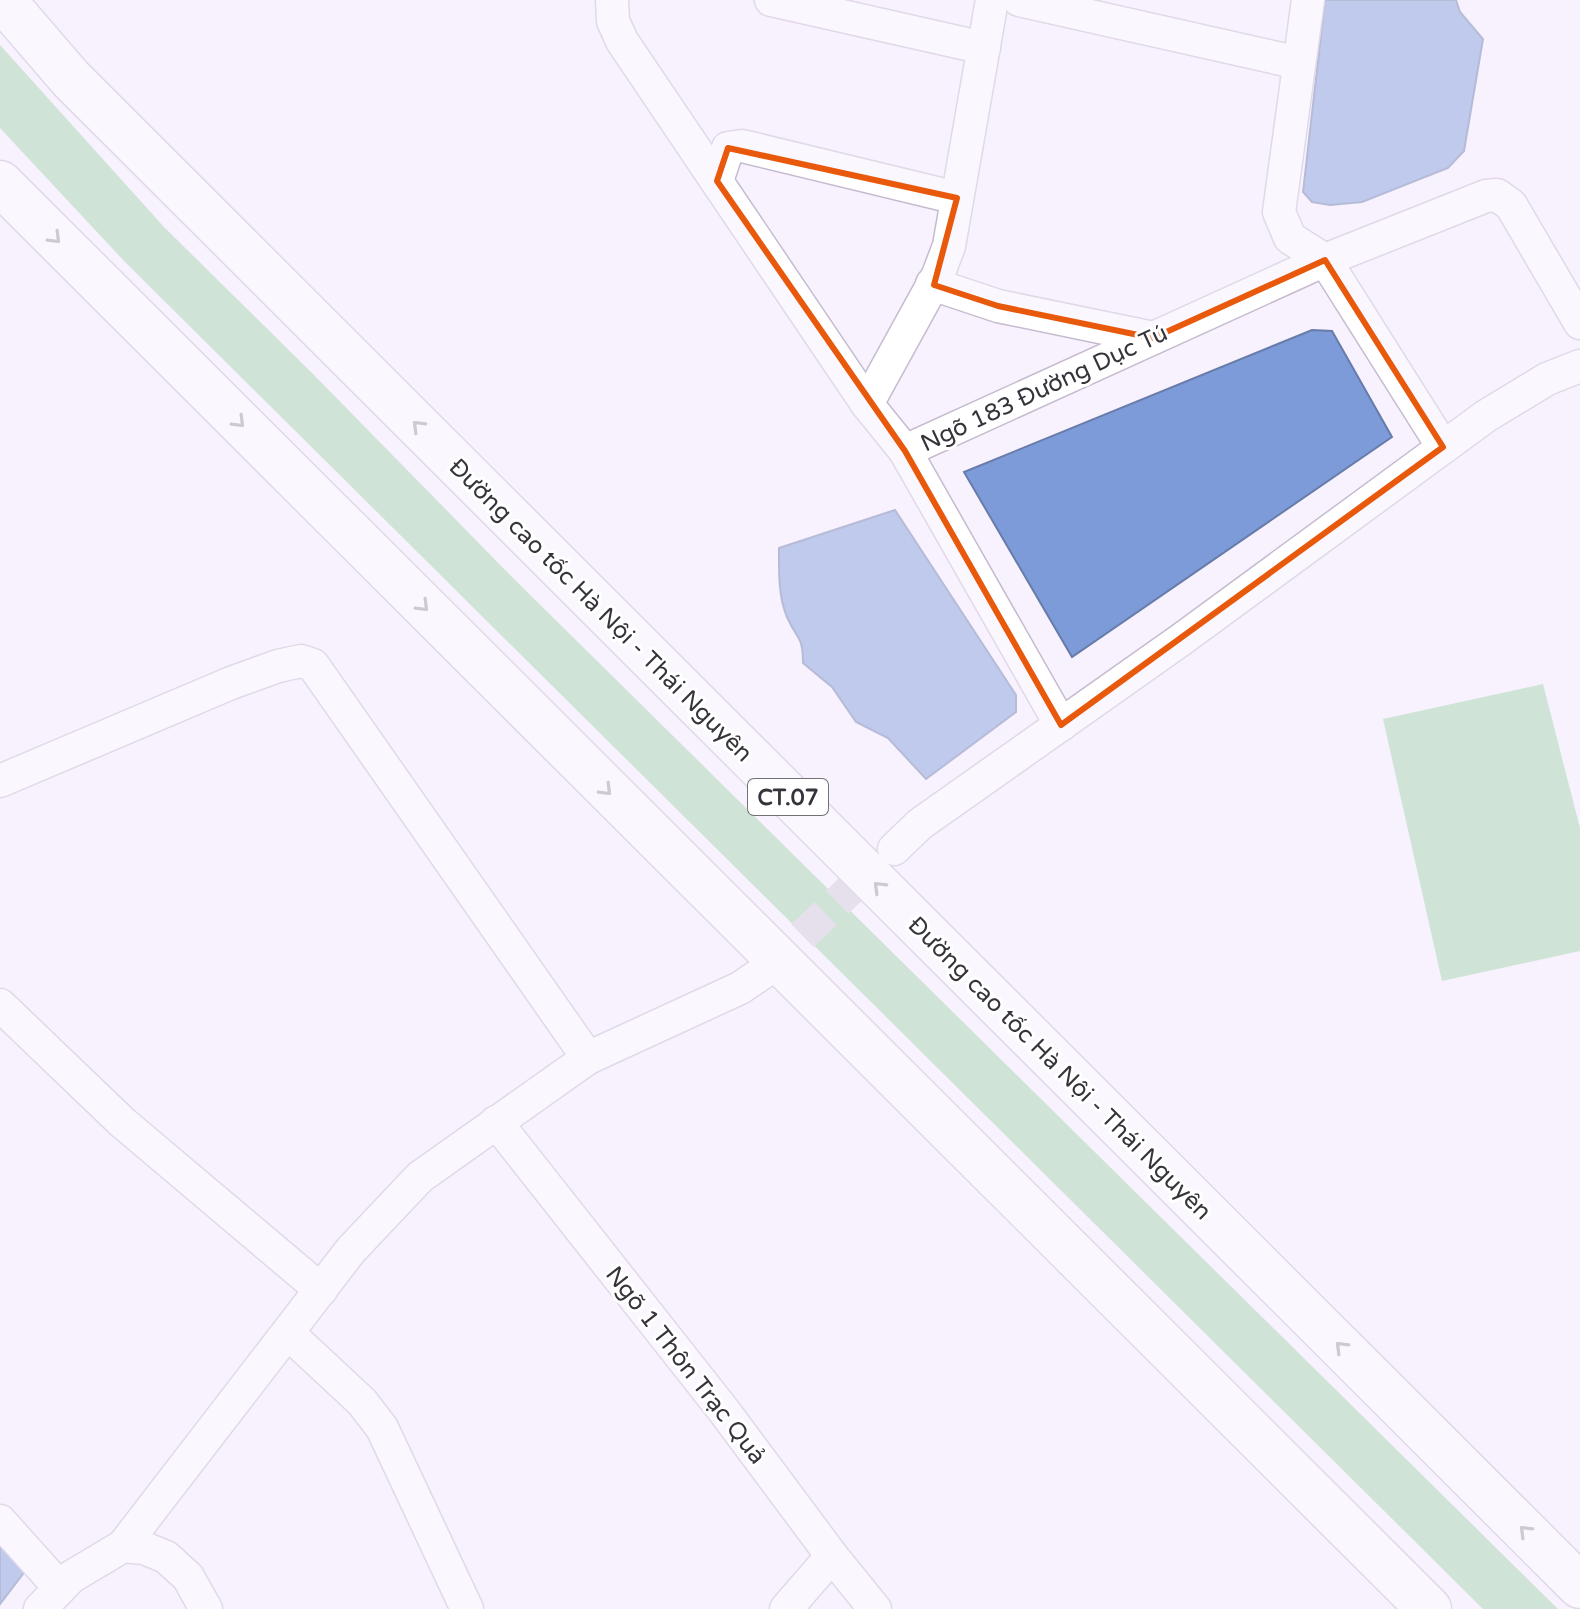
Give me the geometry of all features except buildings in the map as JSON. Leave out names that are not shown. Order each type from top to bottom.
[{"type":"highway","name":"Đường cao tốc Hà Nội - Thái Nguyên","points":[[3,0],[71,79],[1580,1586]]},
{"type":"highway","points":[[0,183],[1429,1609]]},
{"type":"street","name":"Ngõ 183 Đường Dục Tú","points":[[612,0],[613,21],[622,41],[867,404],[905,451],[1325,260],[1486,196],[1497,195],[1511,205],[1580,323]]},
{"type":"street","points":[[771,0],[984,48]]},
{"type":"street","points":[[867,404],[932,284],[949,246],[992,0]]},
{"type":"street","points":[[1019,0],[1299,63]]},
{"type":"street","points":[[1308,0],[1279,212],[1290,238],[1325,260],[1443,447]]},
{"type":"street","points":[[717,181],[728,148],[742,146],[957,198]]},
{"type":"street","points":[[932,284],[998,306],[1153,338]]},
{"type":"street","points":[[894,849],[920,824],[1182,639],[1486,416],[1547,379],[1580,366]]},
{"type":"street","points":[[905,451],[1061,725]]},
{"type":"street","points":[[0,781],[231,683],[301,661],[313,665],[588,1058]]},
{"type":"street","points":[[0,1521],[50,1598],[71,1577],[123,1546],[351,1250],[420,1177],[588,1058],[740,988],[768,969]]},
{"type":"street","points":[[0,1005],[122,1122],[321,1290]]},
{"type":"street","name":"Ngõ 1 Thôn Trạc Quả","points":[[496,1122],[724,1411],[875,1609]]},
{"type":"street","points":[[288,1333],[362,1402],[382,1428],[467,1609]]},
{"type":"street","points":[[123,1546],[144,1548],[166,1557],[188,1577],[206,1609]]},
{"type":"street","points":[[786,1609],[832,1556]]},
{"type":"highlighted area","points":[[728,148],[957,198],[934,285],[998,306],[1153,338],[1325,260],[1443,447],[1061,725],[905,451],[717,181]]},
{"type":"green space","points":[[0,45],[164,227],[514,579],[1558,1609],[1483,1609],[125,262],[0,128]]},
{"type":"green space","points":[[1543,684],[1580,828],[1580,951],[1442,981],[1383,719]]},
{"type":"water","points":[[1325,0],[1456,0],[1460,12],[1483,39],[1464,151],[1448,168],[1362,202],[1330,205],[1312,202],[1303,192]]},
{"type":"water","points":[[1312,330],[1332,331],[1392,437],[1072,657],[964,472]]},
{"type":"water","points":[[895,510],[1016,695],[1016,712],[926,779],[888,738],[856,722],[832,687],[803,663],[801,642],[787,617],[781,592],[779,548]]},
{"type":"water","points":[[0,1538],[23,1561],[23,1574],[0,1604]]},
{"type":"tunnel","points":[[768,969],[882,859]]}]
